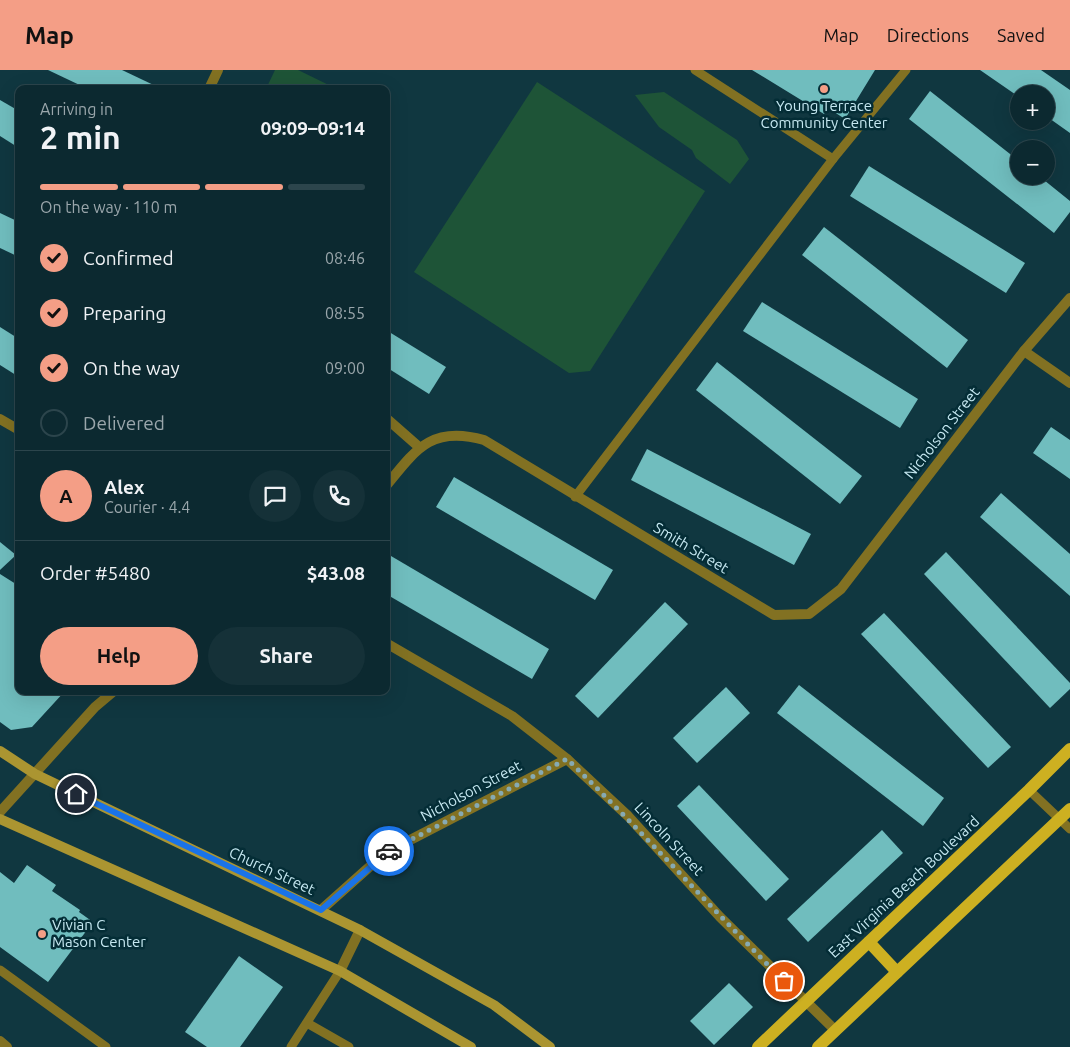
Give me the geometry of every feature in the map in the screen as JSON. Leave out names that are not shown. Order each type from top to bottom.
[{"type":"main road","name":"East Virginia Beach Boulevard","points":[[758,1047],[1070,749]]},
{"type":"main road","name":"Church Street","points":[[0,751],[35,774],[360,930],[494,1005],[550,1047]]},
{"type":"main road","points":[[818,1047],[1070,809]]},
{"type":"main road","points":[[0,819],[340,971],[471,1047]]},
{"type":"main road","points":[[869,942],[897,972]]},
{"type":"street","points":[[211,85],[218,70]]},
{"type":"street","name":"Nicholson Street","points":[[841,590],[1024,351],[1070,298]]},
{"type":"street","points":[[1024,351],[1070,383]]},
{"type":"street","points":[[0,419],[15,428]]},
{"type":"street","points":[[390,422],[419,447],[390,481]]},
{"type":"street","name":"Smith Street","points":[[419,447],[432,440],[447,436],[465,435],[484,440],[575,497],[774,615],[809,614],[841,590]]},
{"type":"street","name":"Lincoln Street","points":[[390,645],[512,716],[567,759],[628,816],[720,917],[835,1030]]},
{"type":"street","points":[[0,812],[95,707],[109,695]]},
{"type":"street","name":"Nicholson Street","points":[[321,910],[385,853],[567,759]]},
{"type":"street","points":[[340,971],[360,930]]},
{"type":"street","points":[[0,1042],[7,1047]]},
{"type":"lane","points":[[694,70],[833,159]]},
{"type":"lane","points":[[575,497],[833,159],[906,70]]},
{"type":"lane","points":[[1029,790],[1070,829]]},
{"type":"lane","points":[[0,970],[106,1047]]},
{"type":"lane","points":[[291,1047],[340,971]]},
{"type":"lane","points":[[307,1023],[349,1047]]},
{"type":"green space","points":[[275,70],[298,70],[329,85],[268,85]]},
{"type":"green space","points":[[537,82],[705,191],[590,371],[569,373],[414,272]]},
{"type":"green space","points":[[664,92],[737,140],[749,159],[730,184],[696,158],[692,150],[659,127],[635,95]]},
{"type":"building","points":[[48,70],[122,70],[154,85],[80,85]]},
{"type":"building","name":"Young Terrace Community Center","points":[[752,70],[875,70],[845,119],[828,108],[824,114]]},
{"type":"building","points":[[980,70],[1041,70],[1070,90],[1070,133],[1055,122],[1055,85],[1010,85],[1010,91]]},
{"type":"building","points":[[930,91],[1010,154],[1010,185],[1050,185],[1070,201],[1070,212],[1054,233],[909,119]]},
{"type":"building","points":[[0,100],[15,109],[15,145],[0,136]]},
{"type":"building","points":[[869,166],[1025,263],[1006,293],[850,196]]},
{"type":"building","points":[[0,213],[15,220],[15,255],[0,248]]},
{"type":"building","points":[[824,227],[968,340],[947,368],[802,255]]},
{"type":"building","points":[[762,302],[918,399],[900,428],[743,331]]},
{"type":"building","points":[[0,327],[15,336],[15,374],[0,365]]},
{"type":"building","points":[[390,332],[446,367],[429,394],[390,370]]},
{"type":"building","points":[[717,362],[862,476],[840,504],[696,390]]},
{"type":"building","points":[[1051,427],[1070,440],[1070,479],[1033,453]]},
{"type":"building","points":[[647,449],[811,534],[794,565],[631,480]]},
{"type":"building","points":[[454,477],[613,570],[595,600],[436,507]]},
{"type":"building","points":[[1001,493],[1070,554],[1070,596],[980,517]]},
{"type":"building","points":[[0,542],[15,556],[0,570]]},
{"type":"building","points":[[946,552],[1070,683],[1070,689],[1050,708],[924,574]]},
{"type":"building","points":[[391,556],[549,649],[532,679],[390,596]]},
{"type":"building","points":[[0,574],[15,583],[15,695],[61,695],[32,727],[11,730],[0,722]]},
{"type":"building","points":[[665,602],[688,624],[598,718],[575,696]]},
{"type":"building","points":[[884,613],[1011,747],[988,768],[861,634]]},
{"type":"building","points":[[799,685],[944,798],[923,826],[777,713]]},
{"type":"building","points":[[726,687],[750,713],[697,763],[673,738]]},
{"type":"building","points":[[699,785],[789,879],[766,901],[677,806]]},
{"type":"building","points":[[882,830],[903,853],[808,942],[787,919]]},
{"type":"building","name":"Vivian C Mason Center","points":[[27,865],[56,885],[52,891],[80,910],[79,912],[93,922],[48,982],[0,947],[0,872],[14,883]]},
{"type":"building","points":[[239,956],[283,987],[240,1047],[207,1047],[185,1032]]},
{"type":"building","points":[[729,983],[753,1007],[714,1045],[690,1021]]},
{"type":"way so far","points":[[389,851],[567,759],[628,816],[720,917],[784,981]]},
{"type":"place","name":"Young Terrace Community Center","points":[[824,89]]},
{"type":"place","name":"Vivian C Mason Center","points":[[42,934]]},
{"type":"route","points":[[76,794],[321,910],[389,851]]}]
